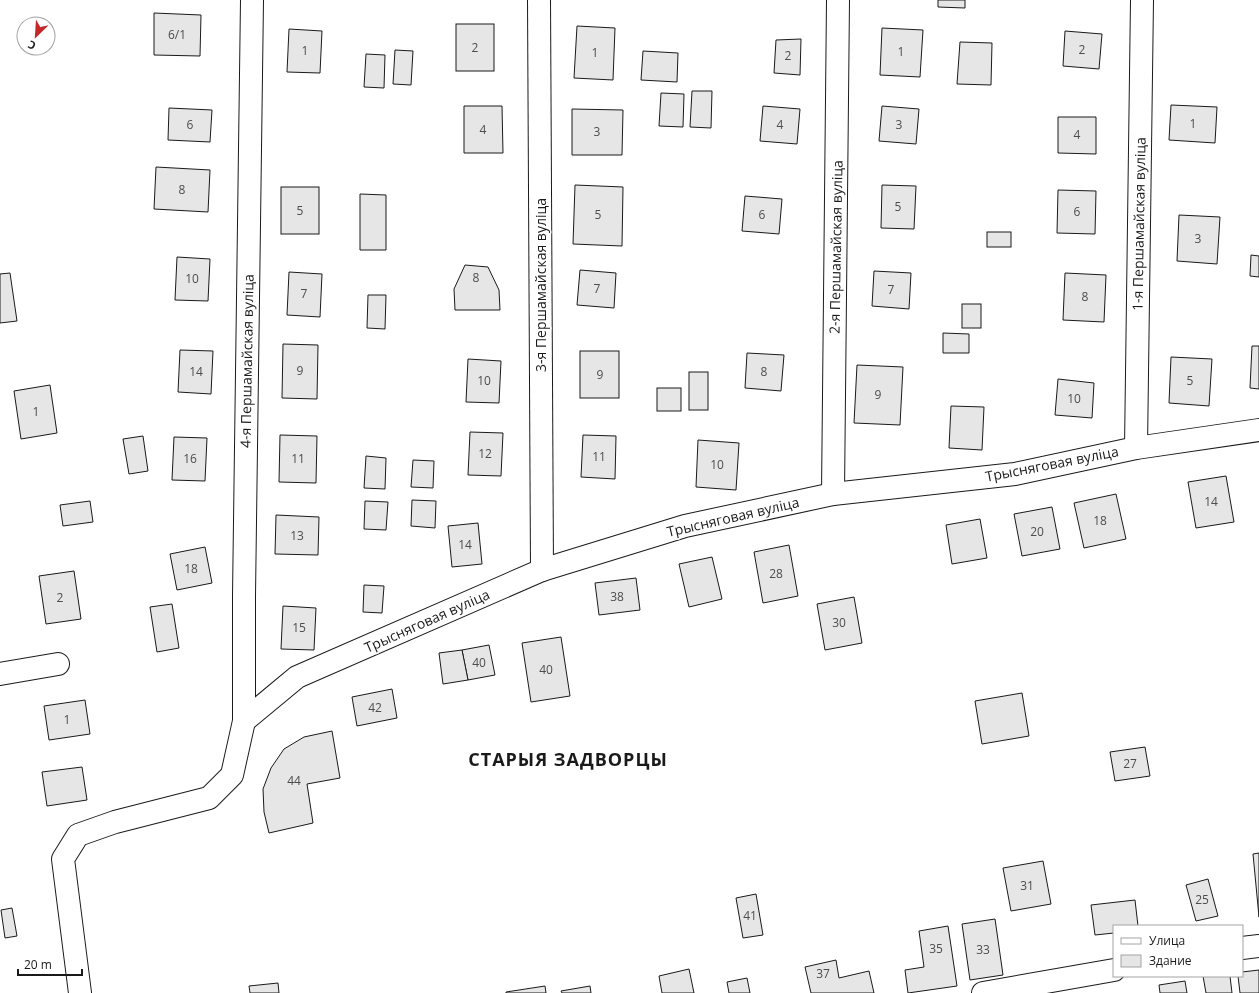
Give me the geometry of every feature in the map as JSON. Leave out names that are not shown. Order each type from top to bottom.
[{"type":"street","name":"4-я Першамайская вуліца","points":[[80,993],[63,859],[78,835],[115,822],[209,798],[232,775],[244,721],[244,596],[252,0]]},
{"type":"street","name":"3-я Першамайская вуліца","points":[[539,0],[542,570]]},
{"type":"street","name":"2-я Першамайская вуліца","points":[[833,494],[838,0]]},
{"type":"street","name":"1-я Першамайская вуліца","points":[[1136,448],[1142,0]]},
{"type":"street","name":"Трысняговая вуліца","points":[[244,721],[297,678],[542,570],[685,526],[833,494],[1014,474],[1136,448],[1259,430]]},
{"type":"street","points":[[0,674],[58,664]]},
{"type":"street","points":[[1243,948],[1259,946]]},
{"type":"street","points":[[983,993],[1113,970]]},
{"type":"building","points":[[938,0],[965,0],[965,8],[938,7]]},
{"type":"building","points":[[154,13],[201,15],[200,56],[154,55]]},
{"type":"building","points":[[456,24],[494,24],[494,71],[456,71]]},
{"type":"building","points":[[577,26],[615,28],[613,80],[574,78]]},
{"type":"building","points":[[882,28],[923,30],[920,77],[880,75]]},
{"type":"building","points":[[289,29],[322,31],[320,73],[287,72]]},
{"type":"building","points":[[1065,31],[1102,34],[1099,69],[1063,66]]},
{"type":"building","points":[[801,39],[800,75],[774,73],[776,40]]},
{"type":"building","points":[[960,42],[992,43],[991,85],[957,84]]},
{"type":"building","points":[[395,50],[413,51],[411,85],[393,84]]},
{"type":"building","points":[[643,51],[678,53],[677,82],[641,80]]},
{"type":"building","points":[[366,54],[385,55],[384,88],[364,87]]},
{"type":"building","points":[[692,91],[712,91],[711,128],[690,127]]},
{"type":"building","points":[[661,93],[684,94],[683,127],[659,126]]},
{"type":"building","points":[[1171,105],[1217,107],[1215,143],[1169,140]]},
{"type":"building","points":[[464,106],[502,106],[503,153],[464,153]]},
{"type":"building","points":[[763,106],[800,109],[797,144],[760,141]]},
{"type":"building","points":[[882,106],[919,109],[916,144],[879,141]]},
{"type":"building","points":[[169,108],[212,110],[210,142],[168,140]]},
{"type":"building","points":[[572,109],[623,110],[622,155],[572,155]]},
{"type":"building","points":[[1058,117],[1096,117],[1096,154],[1058,153]]},
{"type":"building","points":[[156,167],[210,170],[208,212],[154,209]]},
{"type":"building","points":[[575,185],[623,187],[622,246],[573,244]]},
{"type":"building","points":[[882,185],[916,186],[914,229],[881,228]]},
{"type":"building","points":[[281,187],[319,187],[319,234],[281,234]]},
{"type":"building","points":[[1058,190],[1096,191],[1095,234],[1057,233]]},
{"type":"building","points":[[360,194],[386,195],[386,250],[360,250]]},
{"type":"building","points":[[745,196],[782,199],[779,234],[742,231]]},
{"type":"building","points":[[1179,215],[1220,217],[1217,264],[1177,261]]},
{"type":"building","points":[[987,232],[1011,232],[1011,247],[987,247]]},
{"type":"building","points":[[1251,255],[1259,256],[1259,277],[1250,276]]},
{"type":"building","points":[[177,257],[210,259],[208,301],[175,300]]},
{"type":"building","points":[[465,265],[488,267],[499,290],[500,310],[455,310],[454,289]]},
{"type":"building","points":[[580,270],[616,273],[614,308],[577,305]]},
{"type":"building","points":[[874,271],[911,273],[909,309],[872,306]]},
{"type":"building","points":[[289,272],[322,274],[320,317],[287,315]]},
{"type":"building","points":[[10,273],[17,321],[0,323],[0,274]]},
{"type":"building","points":[[1065,273],[1106,275],[1104,322],[1063,320]]},
{"type":"building","points":[[368,295],[386,295],[385,329],[367,328]]},
{"type":"building","points":[[962,304],[981,304],[981,328],[962,328]]},
{"type":"building","points":[[943,333],[969,334],[969,353],[943,353]]},
{"type":"building","points":[[283,344],[318,345],[317,399],[282,398]]},
{"type":"building","points":[[1252,346],[1259,346],[1259,389],[1250,388]]},
{"type":"building","points":[[180,350],[213,351],[211,394],[178,392]]},
{"type":"building","points":[[580,351],[619,351],[619,398],[580,398]]},
{"type":"building","points":[[747,353],[784,355],[781,391],[745,388]]},
{"type":"building","points":[[1171,357],[1212,359],[1209,406],[1169,403]]},
{"type":"building","points":[[468,359],[501,361],[499,403],[466,402]]},
{"type":"building","points":[[857,365],[903,367],[900,425],[854,423]]},
{"type":"building","points":[[689,372],[708,372],[708,410],[689,410]]},
{"type":"building","points":[[1058,379],[1094,383],[1092,418],[1055,415]]},
{"type":"building","points":[[50,385],[57,433],[21,439],[14,391]]},
{"type":"building","points":[[657,388],[681,388],[681,411],[657,411]]},
{"type":"building","points":[[951,406],[984,407],[982,450],[949,448]]},
{"type":"building","points":[[470,432],[503,433],[501,476],[468,475]]},
{"type":"building","points":[[280,435],[317,436],[316,483],[279,482]]},
{"type":"building","points":[[583,435],[616,436],[615,479],[581,477]]},
{"type":"building","points":[[143,436],[148,471],[129,474],[123,439]]},
{"type":"building","points":[[174,437],[207,438],[205,481],[172,480]]},
{"type":"building","points":[[698,440],[739,443],[736,490],[696,487]]},
{"type":"building","points":[[366,456],[386,458],[385,489],[364,488]]},
{"type":"building","points":[[413,460],[434,461],[433,488],[411,487]]},
{"type":"building","points":[[1226,476],[1234,522],[1196,528],[1188,482]]},
{"type":"building","points":[[1116,494],[1126,539],[1084,548],[1074,503]]},
{"type":"building","points":[[412,500],[436,501],[435,528],[411,526]]},
{"type":"building","points":[[90,501],[93,522],[63,526],[60,505]]},
{"type":"building","points":[[365,501],[388,502],[386,530],[364,529]]},
{"type":"building","points":[[1052,507],[1060,549],[1022,556],[1014,514]]},
{"type":"building","points":[[276,515],[319,517],[318,555],[275,554]]},
{"type":"building","points":[[980,519],[987,558],[952,564],[946,525]]},
{"type":"building","points":[[478,523],[482,564],[452,567],[448,526]]},
{"type":"building","points":[[789,545],[798,596],[763,603],[754,552]]},
{"type":"building","points":[[205,547],[212,583],[177,590],[170,554]]},
{"type":"building","points":[[712,557],[722,599],[689,607],[679,564]]},
{"type":"building","points":[[74,571],[81,619],[46,624],[39,576]]},
{"type":"building","points":[[636,578],[640,610],[599,615],[595,583]]},
{"type":"building","points":[[364,585],[384,586],[382,613],[363,612]]},
{"type":"building","points":[[854,597],[862,643],[825,650],[817,604]]},
{"type":"building","points":[[172,604],[179,648],[157,652],[150,607]]},
{"type":"building","points":[[283,606],[316,608],[314,650],[281,649]]},
{"type":"building","points":[[561,637],[570,696],[531,702],[522,643]]},
{"type":"building","points":[[489,645],[495,675],[468,680],[462,650]]},
{"type":"building","points":[[462,650],[468,680],[443,684],[439,653]]},
{"type":"building","points":[[392,689],[397,718],[357,726],[352,697]]},
{"type":"building","points":[[1022,693],[1029,736],[982,744],[975,701]]},
{"type":"building","points":[[85,700],[90,734],[49,740],[44,706]]},
{"type":"building","points":[[332,731],[340,778],[307,784],[313,823],[269,833],[264,812],[263,789],[271,768],[284,749],[304,737]]},
{"type":"building","points":[[1145,747],[1150,776],[1115,781],[1110,752]]},
{"type":"building","points":[[82,767],[87,800],[47,806],[42,772]]},
{"type":"building","points":[[1259,853],[1259,917],[1253,854]]},
{"type":"building","points":[[1043,861],[1051,904],[1011,911],[1003,868]]},
{"type":"building","points":[[1208,879],[1218,916],[1196,921],[1186,885]]},
{"type":"building","points":[[756,894],[763,935],[743,938],[736,898]]},
{"type":"building","points":[[1135,900],[1138,925],[1113,925],[1113,933],[1095,935],[1091,905]]},
{"type":"building","points":[[12,908],[17,936],[5,938],[1,910]]},
{"type":"building","points":[[995,919],[1003,975],[970,980],[962,924]]},
{"type":"building","points":[[948,926],[957,986],[908,993],[905,970],[924,967],[919,931]]},
{"type":"building","points":[[836,960],[839,978],[869,971],[874,993],[811,993],[805,967]]},
{"type":"building","points":[[689,969],[694,993],[662,993],[659,976]]},
{"type":"building","points":[[1259,970],[1259,993],[1240,993],[1238,977],[1243,977],[1243,972]]},
{"type":"building","points":[[1203,977],[1230,977],[1232,993],[1206,993]]},
{"type":"building","points":[[747,978],[750,993],[729,993],[727,982]]},
{"type":"building","points":[[1185,981],[1187,993],[1160,993],[1159,985]]},
{"type":"building","points":[[278,983],[279,993],[250,993],[249,986]]},
{"type":"building","points":[[545,986],[546,993],[506,993],[506,992]]},
{"type":"building","points":[[590,986],[591,993],[562,993],[561,991]]},
{"type":"district","name":"СТАРЫЯ ЗАДВОРЦЫ","points":[[568,760]]}]
